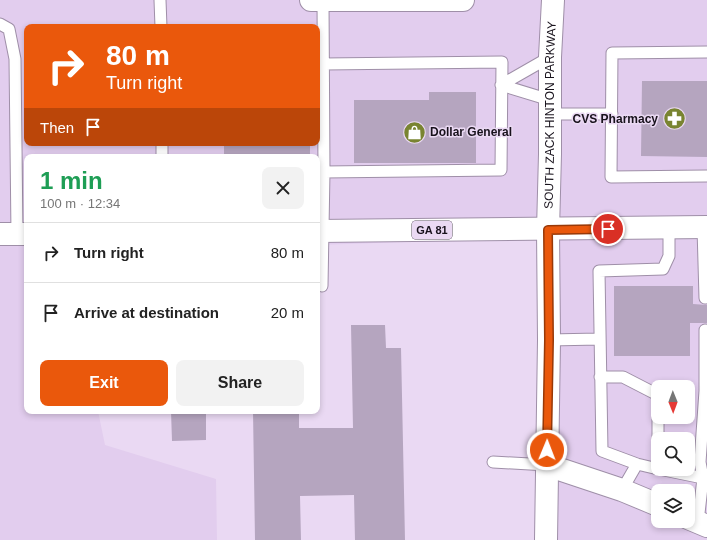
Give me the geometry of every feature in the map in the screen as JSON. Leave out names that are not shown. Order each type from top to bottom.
[{"type":"main road","points":[[317,0],[463,0]]},
{"type":"main road","name":"SOUTH ZACK HINTON PARKWAY","points":[[546,540],[549,340],[548,230],[550,57],[553,0]]},
{"type":"main road","points":[[548,230],[705,228]]},
{"type":"main road","name":"GA 81","points":[[320,231],[548,230]]},
{"type":"main road","points":[[547,466],[622,490],[651,502]]},
{"type":"lane","points":[[160,0],[161,24]]},
{"type":"lane","points":[[317,0],[320,24]]},
{"type":"lane","points":[[0,24],[9,29],[15,59],[15,234]]},
{"type":"lane","points":[[320,27],[324,64],[324,172],[320,231],[322,286]]},
{"type":"lane","points":[[707,52],[612,53],[611,177],[707,176]]},
{"type":"lane","points":[[501,85],[550,57]]},
{"type":"lane","points":[[324,64],[502,62],[501,170],[324,172]]},
{"type":"lane","points":[[501,85],[550,107],[612,114]]},
{"type":"lane","points":[[651,467],[637,464],[602,451],[599,271],[664,269],[669,256],[669,228]]},
{"type":"lane","points":[[705,228],[705,298]]},
{"type":"lane","points":[[698,522],[705,479],[700,462],[705,391],[705,330]]},
{"type":"lane","points":[[549,340],[600,339]]},
{"type":"lane","points":[[600,377],[623,377],[658,395],[658,432]]},
{"type":"lane","points":[[494,462],[547,466]]},
{"type":"lane","points":[[622,490],[637,464]]},
{"type":"lane","points":[[691,476],[705,479]]},
{"type":"shaded area","points":[[0,0],[707,0],[707,540],[548,540],[552,237],[320,245],[320,154],[24,154],[24,414],[99,414],[105,445],[216,479],[217,540],[0,540]]},
{"type":"building","name":"CVS Pharmacy","points":[[642,81],[707,81],[707,157],[641,156]]},
{"type":"building","name":"Dollar General","points":[[429,92],[476,92],[476,163],[354,163],[354,100],[429,100]]},
{"type":"building","points":[[224,146],[310,146],[310,154],[224,154]]},
{"type":"building","points":[[614,286],[693,286],[693,304],[707,305],[707,323],[690,323],[690,356],[614,356]]},
{"type":"building","points":[[351,325],[385,325],[386,348],[401,348],[405,540],[355,540],[354,495],[300,496],[301,540],[255,540],[253,414],[299,414],[299,428],[353,428]]},
{"type":"building","points":[[171,414],[206,414],[206,440],[172,441]]},
{"type":"place","name":"CVS Pharmacy","points":[[674,119]]},
{"type":"place","name":"Dollar General","points":[[415,132]]},
{"type":"route","points":[[547,450],[549,340],[548,230],[608,229]]}]
